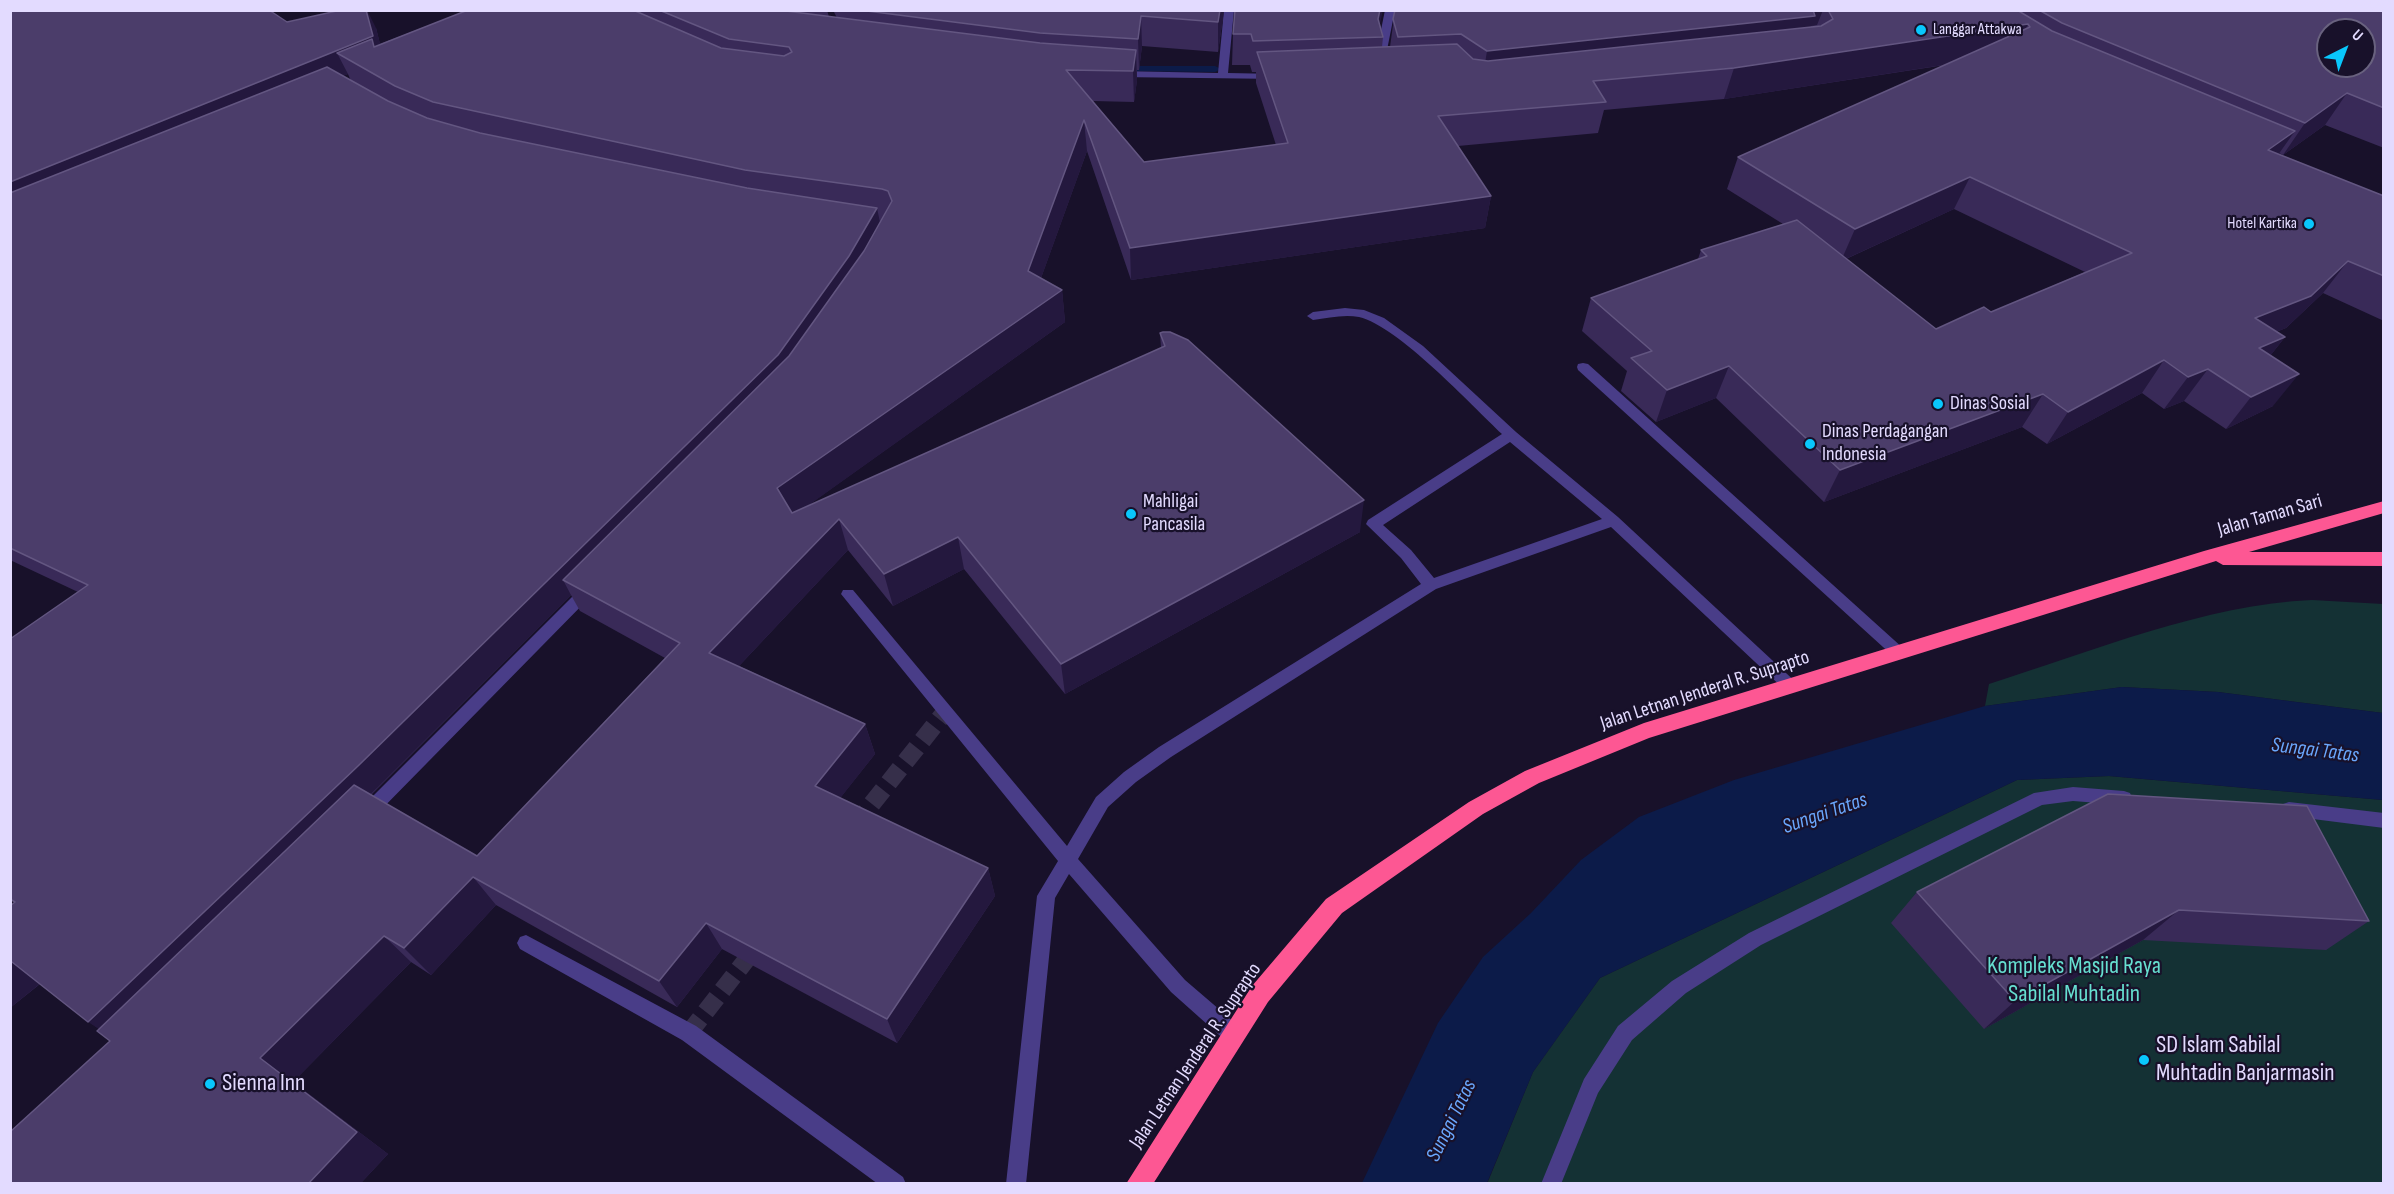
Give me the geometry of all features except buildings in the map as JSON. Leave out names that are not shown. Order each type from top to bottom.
[{"type":"highway","name":"Jalan Taman Sari","points":[[2204,558],[2384,507]]},
{"type":"highway","name":"Jalan Letnan Jenderal R. Suprapto","points":[[1138,1184],[1260,994],[1334,906],[1476,808],[1532,777],[1644,731],[2204,558]]},
{"type":"highway","name":"Jalan Taman Sari","points":[[2204,558],[2384,560]]},
{"type":"street","points":[[1223,77],[1229,10]]},
{"type":"street","points":[[1378,73],[1395,72],[1383,50],[1390,10]]},
{"type":"street","points":[[1102,73],[1284,77]]},
{"type":"street","points":[[1313,316],[1348,312],[1364,314],[1393,328],[1511,435],[1612,521],[1792,686]]},
{"type":"street","points":[[1583,367],[1899,653]]},
{"type":"street","points":[[1431,585],[1406,554],[1368,520],[1511,435]]},
{"type":"street","points":[[1016,1184],[1047,896],[1102,802],[1130,777],[1431,585],[1612,521]]},
{"type":"street","points":[[351,828],[601,577]]},
{"type":"street","points":[[849,594],[1067,859],[1178,986],[1234,1035]]},
{"type":"street","points":[[1551,1184],[1591,1086],[1625,1033],[1679,987],[1755,939],[2040,798],[2073,794],[2142,799]]},
{"type":"street","points":[[2269,808],[2326,812],[2384,821]]},
{"type":"street","points":[[526,943],[688,1033],[896,1184]]},
{"type":"green space","points":[[2312,600],[2383,604],[2383,713],[2218,692],[2122,687],[1985,706],[1989,684],[2108,644],[2231,610],[2272,603]]},
{"type":"green space","name":"Kompleks Masjid Raya Sabilal Muhtadin","points":[[2109,776],[2383,800],[2383,1183],[1487,1184],[1533,1072],[1600,978],[2017,780]]},
{"type":"water","name":"Sungai Tatas","points":[[2122,687],[2218,692],[2383,713],[2383,800],[2109,776],[2017,780],[1600,978],[1533,1072],[1487,1183],[1362,1183],[1438,1023],[1483,957],[1531,913],[1581,860],[1639,817],[1734,780],[1985,706]]},
{"type":"waterway","points":[[1117,68],[1215,69]]},
{"type":"tunnel","points":[[855,825],[945,712]]},
{"type":"tunnel","points":[[689,1033],[757,946]]},
{"type":"place","name":"Langgar Attakwa","points":[[1921,30]]},
{"type":"place","name":"Hotel Kartika","points":[[2309,224]]},
{"type":"place","name":"Dinas Sosial","points":[[1938,404]]},
{"type":"place","name":"Dinas Perdagangan Indonesia","points":[[1810,444]]},
{"type":"place","name":"Mahligai Pancasila","points":[[1131,514]]},
{"type":"place","name":"SD Islam Sabilal Muhtadin Banjarmasin","points":[[2144,1060]]},
{"type":"place","name":"Sienna Inn","points":[[210,1084]]}]
